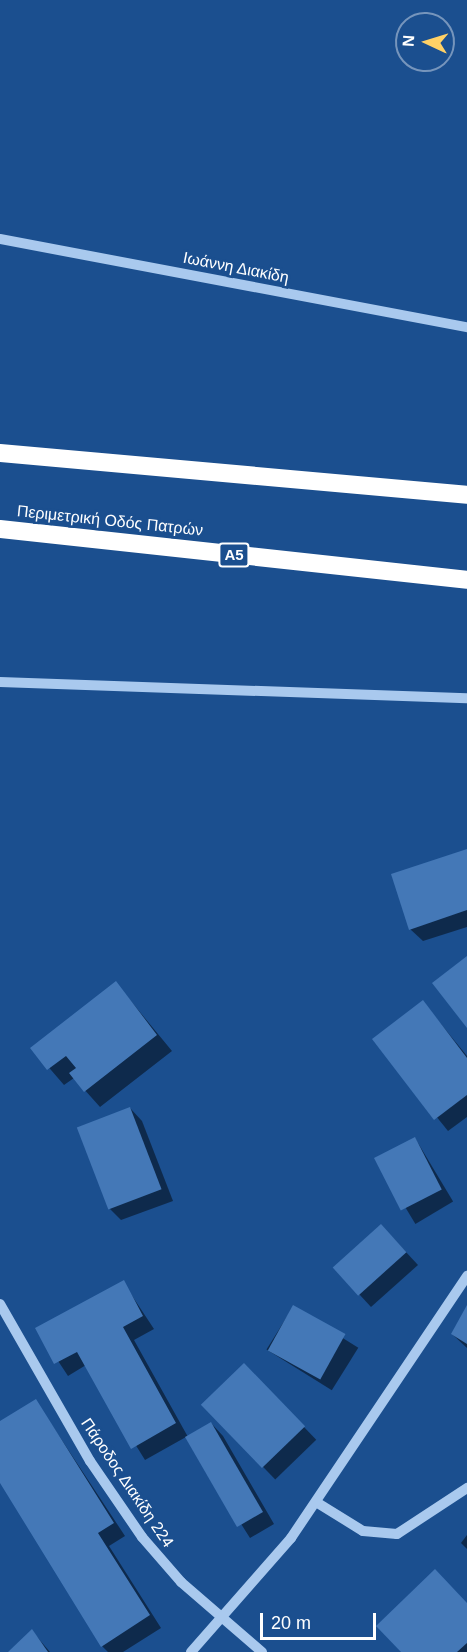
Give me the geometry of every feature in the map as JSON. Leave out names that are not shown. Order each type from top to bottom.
[{"type":"highway","points":[[0,453],[467,495]]},
{"type":"highway","name":"Περιμετρική Οδός Πατρών","points":[[0,529],[467,580]]},
{"type":"street","name":"Ιωάννη Διακίδη","points":[[0,239],[467,327]]},
{"type":"street","points":[[0,682],[467,698]]},
{"type":"street","points":[[191,1652],[223,1620],[316,1502],[467,1276]]},
{"type":"street","name":"Πάροδος Διακίδη 224","points":[[0,1304],[137,1530],[171,1572],[262,1652]]},
{"type":"street","points":[[316,1502],[363,1531],[397,1534],[467,1488]]},
{"type":"building","points":[[467,849],[467,910],[409,930],[391,874]]},
{"type":"building","points":[[467,956],[467,1028],[432,983]]},
{"type":"building","points":[[116,981],[157,1035],[84,1092],[69,1073],[76,1068],[66,1056],[47,1070],[30,1048]]},
{"type":"building","points":[[423,1000],[467,1058],[467,1095],[434,1120],[372,1039]]},
{"type":"building","points":[[130,1107],[162,1189],[108,1210],[77,1127]]},
{"type":"building","points":[[415,1137],[442,1190],[401,1210],[374,1158]]},
{"type":"building","points":[[381,1224],[406,1252],[358,1296],[333,1267]]},
{"type":"building","points":[[124,1280],[143,1316],[123,1327],[176,1423],[131,1449],[77,1352],[54,1364],[35,1328]]},
{"type":"building","points":[[293,1305],[345,1334],[320,1380],[268,1350]]},
{"type":"building","points":[[467,1305],[467,1344],[451,1334]]},
{"type":"building","points":[[244,1363],[305,1426],[262,1468],[201,1405]]},
{"type":"building","points":[[36,1399],[114,1523],[98,1533],[150,1615],[101,1647],[0,1483],[0,1421]]},
{"type":"building","points":[[211,1422],[263,1512],[237,1527],[185,1437]]},
{"type":"building","points":[[435,1569],[467,1603],[467,1643],[457,1652],[401,1652],[376,1626]]},
{"type":"building","points":[[32,1629],[48,1652],[8,1652]]}]
